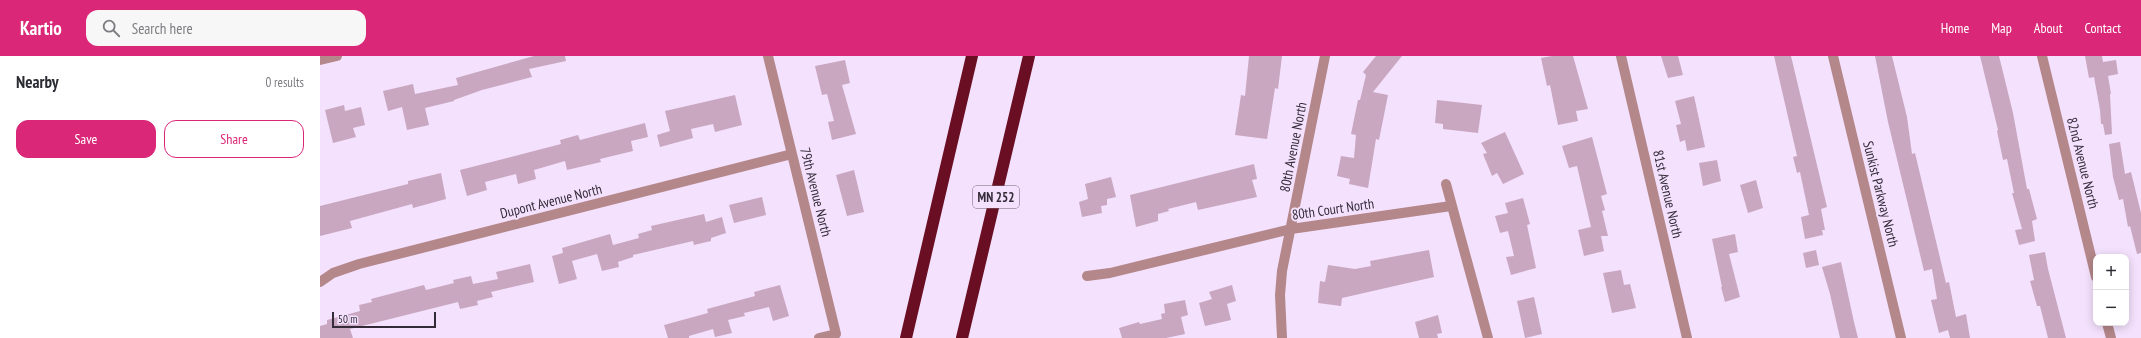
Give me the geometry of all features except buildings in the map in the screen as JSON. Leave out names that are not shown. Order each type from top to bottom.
[{"type":"highway","points":[[906,338],[972,56]]},
{"type":"highway","name":"MN 252","points":[[962,338],[1029,56]]},
{"type":"street","points":[[320,60],[337,56]]},
{"type":"street","name":"79th Avenue North","points":[[768,56],[836,334],[819,338]]},
{"type":"street","name":"81st Avenue North","points":[[1621,56],[1687,338]]},
{"type":"street","name":"Sunkist Parkway North","points":[[1833,56],[1901,338]]},
{"type":"street","name":"82nd Avenue North","points":[[2042,56],[2093,265]]},
{"type":"street","name":"80th Avenue North","points":[[1282,338],[1280,295],[1282,271],[1325,57]]},
{"type":"street","name":"Dupont Avenue North","points":[[320,282],[333,274],[359,264],[792,154]]},
{"type":"street","points":[[1446,184],[1488,338]]},
{"type":"street","name":"80th Court North","points":[[1087,276],[1110,273],[1291,229],[1451,206]]},
{"type":"street","points":[[2108,326],[2111,338]]}]
